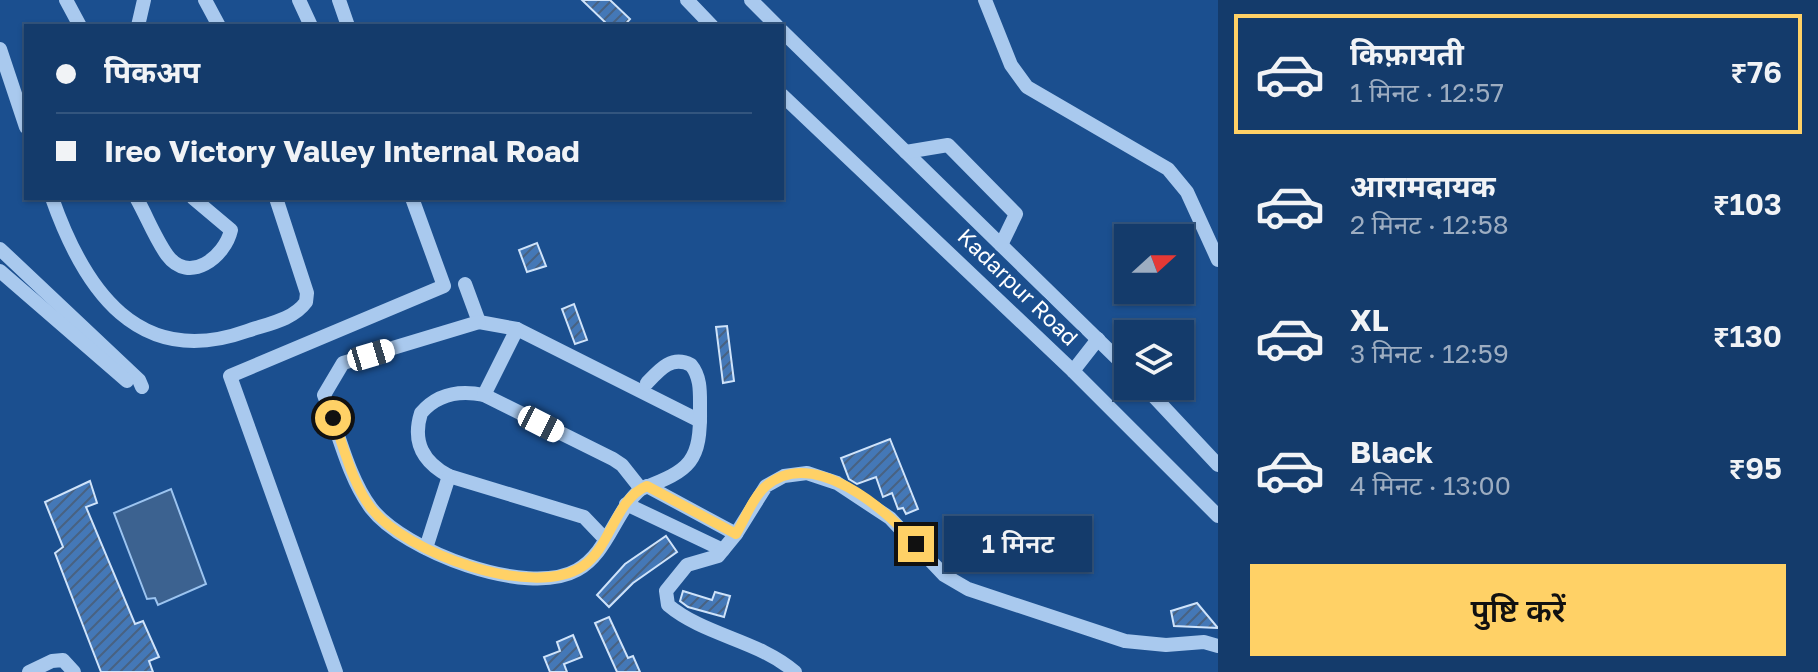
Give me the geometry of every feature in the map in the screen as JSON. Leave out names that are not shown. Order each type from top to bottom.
[{"type":"street","points":[[66,0],[79,24]]},
{"type":"street","points":[[138,24],[144,0]]},
{"type":"street","points":[[205,0],[218,24]]},
{"type":"street","points":[[299,0],[310,24]]},
{"type":"street","points":[[339,0],[347,24]]},
{"type":"street","points":[[687,0],[710,24]]},
{"type":"street","points":[[751,0],[775,24]]},
{"type":"street","points":[[985,0],[1011,65],[1027,87],[1168,169],[1187,192],[1218,260]]},
{"type":"street","name":"Kadarpur Road","points":[[784,33],[1114,355]]},
{"type":"street","points":[[0,49],[24,121]]},
{"type":"street","name":"Kadarpur Road","points":[[784,97],[1073,371],[1218,516]]},
{"type":"street","points":[[906,152],[948,145],[1016,214],[1001,245]]},
{"type":"street","points":[[53,200],[76,257],[109,301],[137,326],[157,338],[183,342],[232,336],[288,316],[306,302],[307,293],[277,200]]},
{"type":"street","points":[[139,200],[169,258],[191,267],[211,263],[227,245],[231,230],[195,200]]},
{"type":"street","points":[[336,672],[230,376],[444,286],[413,200]]},
{"type":"street","points":[[0,249],[139,380],[142,387],[134,387],[0,271]]},
{"type":"street","points":[[465,284],[479,322]]},
{"type":"street","points":[[647,383],[666,364],[686,362],[691,365],[700,391],[700,421],[700,442],[683,468],[668,479],[644,488],[626,504],[587,564],[565,576],[544,580],[472,566],[426,548],[394,529],[369,505],[324,395],[343,363],[479,322],[517,329],[700,421]]},
{"type":"street","points":[[484,395],[517,329]]},
{"type":"street","points":[[1073,371],[1098,339]]},
{"type":"street","points":[[605,539],[584,517],[449,476],[432,466],[423,453],[417,433],[421,413],[449,393],[484,395],[613,459],[644,488],[736,534]]},
{"type":"street","points":[[1157,400],[1218,465]]},
{"type":"street","points":[[795,672],[745,644],[695,625],[668,605],[666,591],[687,565],[718,556],[736,534],[766,486],[797,473],[821,476],[837,483],[890,518],[944,575],[968,589],[1125,641],[1204,642],[1218,646]]},
{"type":"street","points":[[426,548],[449,476]]},
{"type":"street","points":[[626,504],[723,550]]},
{"type":"street","points":[[29,672],[52,661],[63,660],[74,672]]},
{"type":"water","points":[[171,489],[206,584],[158,605],[155,598],[147,599],[114,513]]},
{"type":"building","points":[[582,0],[610,0],[630,19],[626,24],[607,24]]},
{"type":"building","points":[[537,243],[546,266],[527,272],[519,250]]},
{"type":"building","points":[[574,304],[587,340],[575,344],[562,309]]},
{"type":"building","points":[[727,326],[734,381],[723,383],[716,327]]},
{"type":"building","points":[[890,439],[918,509],[906,514],[903,508],[898,509],[892,493],[883,497],[876,477],[857,484],[849,479],[841,458]]},
{"type":"building","points":[[90,481],[97,503],[86,507],[135,624],[143,621],[159,657],[149,661],[153,672],[101,672],[55,553],[63,547],[45,502]]},
{"type":"building","points":[[666,536],[677,552],[633,583],[609,607],[597,595],[625,564]]},
{"type":"building","points":[[683,591],[712,600],[715,592],[730,596],[724,617],[688,607],[680,601]]},
{"type":"building","points":[[1197,603],[1218,628],[1174,626],[1171,611]]},
{"type":"building","points":[[609,617],[628,658],[633,656],[640,672],[617,672],[595,623]]},
{"type":"building","points":[[573,635],[582,657],[564,664],[567,672],[550,672],[544,657],[560,651],[557,642]]},
{"type":"route","points":[[333,418],[359,485],[379,517],[415,543],[472,566],[544,580],[576,571],[593,557],[633,495],[647,486],[736,534],[766,486],[797,473],[821,476],[837,483],[890,518],[916,544]]}]
